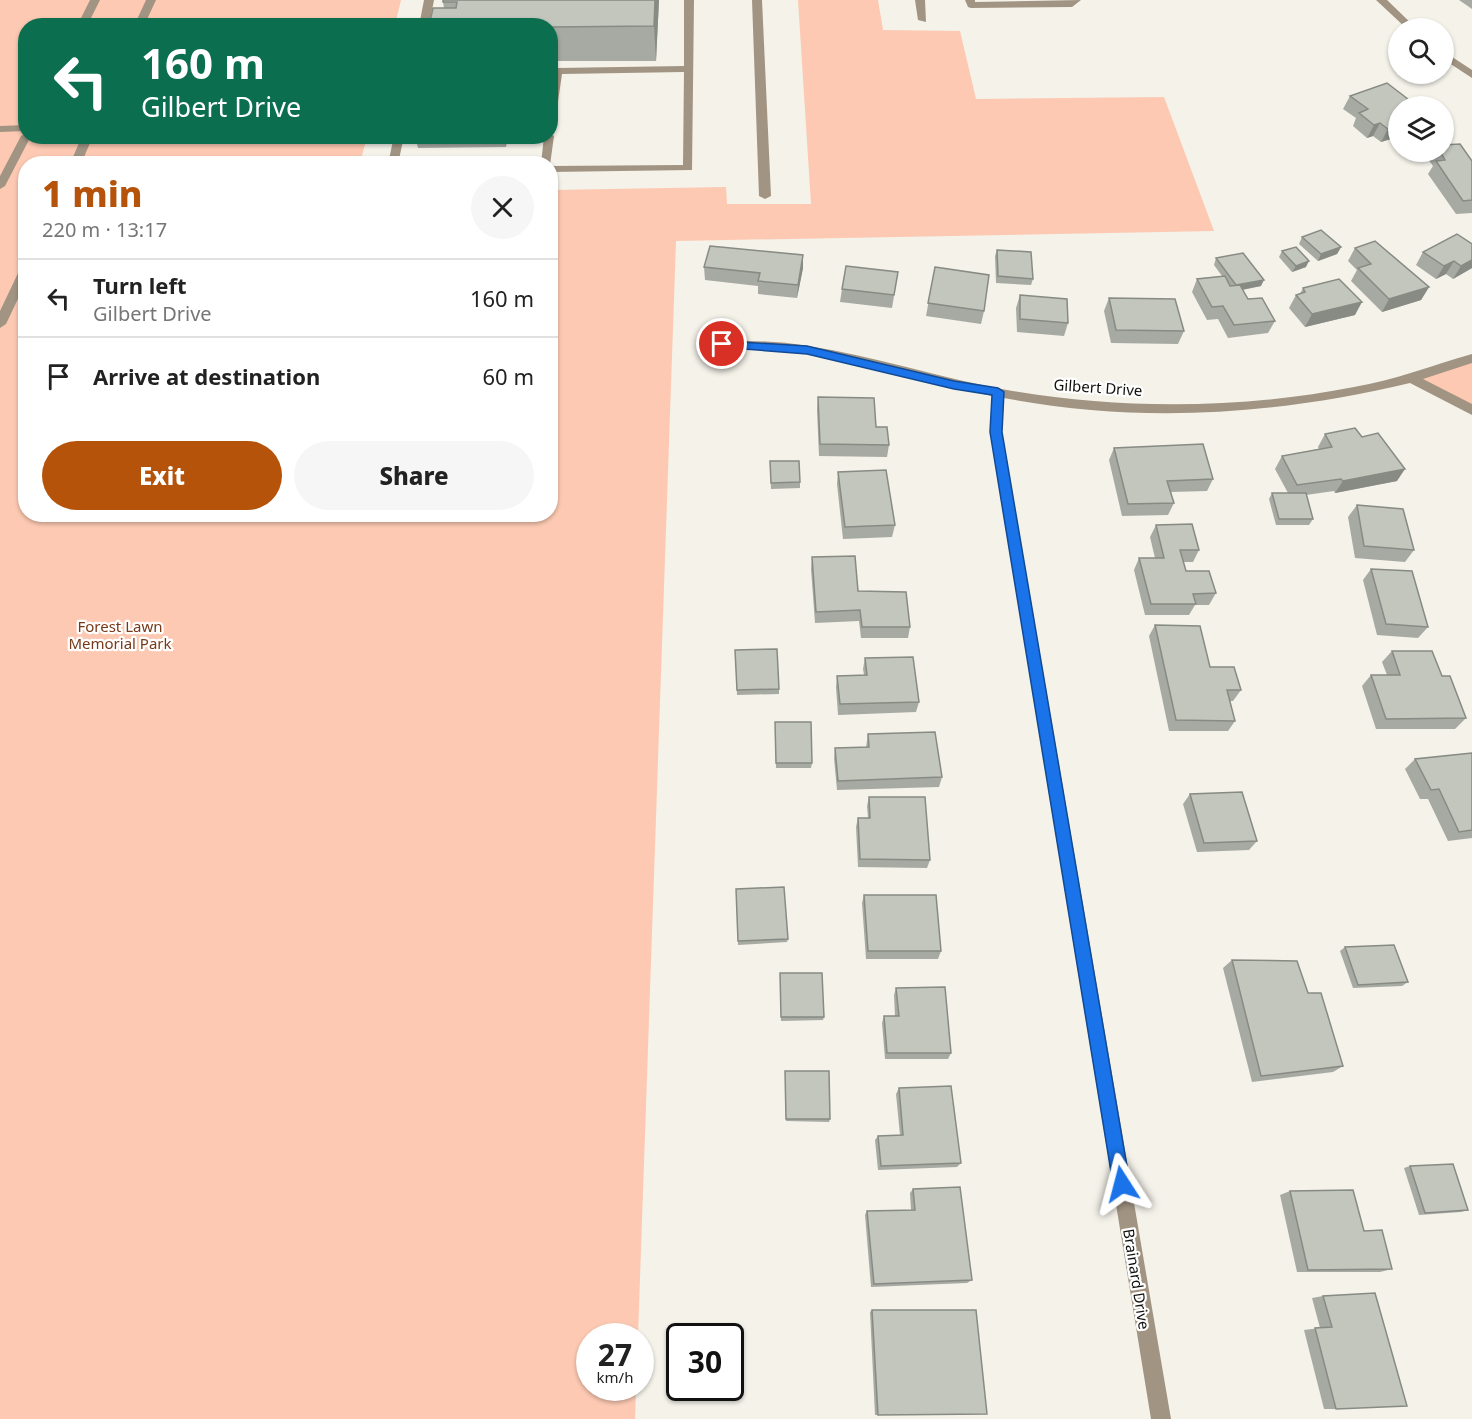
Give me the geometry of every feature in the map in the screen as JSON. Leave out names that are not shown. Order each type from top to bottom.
[{"type":"street","points":[[86,18],[95,0]]},
{"type":"street","points":[[143,18],[151,0]]},
{"type":"street","points":[[426,18],[429,0]]},
{"type":"street","points":[[558,169],[688,168],[689,0]]},
{"type":"street","points":[[757,0],[765,196]]},
{"type":"street","points":[[920,0],[923,20]]},
{"type":"street","points":[[970,0],[971,5],[1072,4],[1076,0]]},
{"type":"street","points":[[1381,0],[1400,18]]},
{"type":"street","points":[[1454,63],[1472,75]]},
{"type":"street","points":[[1458,66],[1472,65]]},
{"type":"street","points":[[558,71],[688,69]]},
{"type":"street","points":[[0,129],[18,128]]},
{"type":"street","points":[[0,186],[22,144]]},
{"type":"street","points":[[0,324],[18,286]]},
{"type":"street","name":"Gilbert Drive","points":[[722,344],[807,350],[954,385],[1095,405],[1207,407],[1310,398],[1411,378],[1472,358]]},
{"type":"street","points":[[1411,378],[1472,410]]},
{"type":"street","name":"Brainard Drive","points":[[998,392],[996,432],[1161,1419]]},
{"type":"green space","name":"Forest Lawn Memorial Park","points":[[0,0],[401,0],[397,18],[18,18],[18,144],[365,144],[362,156],[18,156],[18,522],[558,522],[558,190],[726,187],[727,204],[811,204],[798,0],[878,0],[883,30],[960,31],[976,99],[1164,97],[1214,231],[676,241],[638,1323],[576,1323],[576,1401],[636,1401],[635,1419],[0,1419]]},
{"type":"green space","points":[[1472,358],[1472,410],[1411,378]]},
{"type":"building","points":[[443,0],[655,0],[654,26],[558,27],[558,18],[431,18],[433,8],[456,8],[457,2],[443,2]]},
{"type":"building","points":[[1387,83],[1404,96],[1388,96],[1388,129],[1380,123],[1374,125],[1359,113],[1368,109],[1350,96]]},
{"type":"building","points":[[1454,144],[1460,144],[1472,161],[1472,200],[1463,201],[1437,162],[1454,162]]},
{"type":"building","points":[[1321,230],[1341,247],[1321,254],[1302,237]]},
{"type":"building","points":[[1457,234],[1472,244],[1472,260],[1461,266],[1454,261],[1444,266],[1423,252]]},
{"type":"building","points":[[1375,241],[1429,287],[1389,299],[1358,268],[1371,264],[1355,248]]},
{"type":"building","points":[[710,246],[803,255],[798,285],[758,281],[760,273],[704,267]]},
{"type":"building","points":[[1296,247],[1309,261],[1296,266],[1282,251]]},
{"type":"building","points":[[997,250],[1031,252],[1033,279],[998,276]]},
{"type":"building","points":[[1243,253],[1264,280],[1236,285],[1216,258]]},
{"type":"building","points":[[846,266],[898,272],[894,295],[842,289]]},
{"type":"building","points":[[935,267],[989,275],[984,311],[928,303]]},
{"type":"building","points":[[1225,276],[1230,286],[1240,285],[1248,299],[1262,298],[1275,321],[1234,325],[1223,306],[1212,307],[1197,279]]},
{"type":"building","points":[[1339,279],[1362,302],[1312,314],[1296,295],[1305,292],[1303,288]]},
{"type":"building","points":[[1020,295],[1067,299],[1068,323],[1020,319]]},
{"type":"building","points":[[1109,298],[1175,299],[1184,331],[1116,330]]},
{"type":"building","points":[[818,397],[874,398],[876,427],[887,427],[889,445],[820,444]]},
{"type":"building","points":[[1355,428],[1362,437],[1378,433],[1405,469],[1343,481],[1341,479],[1297,485],[1282,456],[1332,447],[1325,434]]},
{"type":"building","points":[[1203,444],[1213,479],[1167,481],[1174,503],[1128,504],[1114,448]]},
{"type":"building","points":[[770,461],[799,461],[800,482],[771,483]]},
{"type":"building","points":[[886,470],[895,525],[845,527],[838,472]]},
{"type":"building","points":[[1272,493],[1306,493],[1313,519],[1279,519]]},
{"type":"building","points":[[1357,505],[1403,509],[1414,550],[1364,546]]},
{"type":"building","points":[[1192,524],[1199,550],[1180,550],[1186,571],[1209,571],[1216,593],[1193,594],[1196,604],[1151,604],[1139,558],[1164,558],[1156,525]]},
{"type":"building","points":[[855,556],[858,591],[906,592],[910,627],[862,627],[860,610],[816,612],[812,557]]},
{"type":"building","points":[[1371,569],[1412,571],[1428,627],[1386,624]]},
{"type":"building","points":[[1155,625],[1200,626],[1210,667],[1234,667],[1241,690],[1227,690],[1235,721],[1176,720]]},
{"type":"building","points":[[777,649],[779,689],[737,690],[735,650]]},
{"type":"building","points":[[1392,651],[1432,651],[1442,676],[1450,676],[1466,718],[1386,719],[1371,675],[1400,675]]},
{"type":"building","points":[[913,657],[919,702],[840,704],[837,676],[867,675],[865,658]]},
{"type":"building","points":[[775,722],[811,722],[812,763],[776,763]]},
{"type":"building","points":[[935,732],[942,777],[838,781],[835,748],[869,747],[868,734]]},
{"type":"building","points":[[1472,753],[1472,830],[1459,832],[1439,789],[1431,790],[1415,759]]},
{"type":"building","points":[[1242,792],[1257,841],[1204,843],[1190,794]]},
{"type":"building","points":[[869,797],[925,797],[930,860],[860,859],[858,818],[870,818]]},
{"type":"building","points":[[784,887],[788,939],[738,941],[736,889]]},
{"type":"building","points":[[864,895],[936,895],[941,951],[868,951]]},
{"type":"building","points":[[1394,945],[1408,982],[1358,985],[1345,947]]},
{"type":"building","points":[[1232,960],[1297,961],[1308,993],[1321,993],[1343,1066],[1261,1076]]},
{"type":"building","points":[[780,973],[822,973],[824,1017],[781,1017]]},
{"type":"building","points":[[945,987],[951,1053],[887,1053],[884,1016],[899,1016],[896,988]]},
{"type":"building","points":[[785,1071],[829,1071],[830,1119],[786,1119]]},
{"type":"building","points":[[951,1086],[961,1163],[881,1166],[878,1136],[903,1135],[899,1088]]},
{"type":"building","points":[[1453,1164],[1468,1210],[1425,1213],[1410,1166]]},
{"type":"building","points":[[960,1187],[972,1280],[874,1284],[867,1211],[915,1210],[913,1189]]},
{"type":"building","points":[[1353,1190],[1364,1231],[1382,1230],[1392,1269],[1308,1270],[1290,1191]]},
{"type":"building","points":[[1375,1293],[1407,1406],[1336,1409],[1315,1328],[1332,1327],[1323,1296]]},
{"type":"building","points":[[872,1310],[976,1310],[987,1414],[878,1415]]},
{"type":"route","points":[[722,344],[776,346],[807,350],[849,358],[954,385],[998,392],[996,432],[1122,1184]]}]
